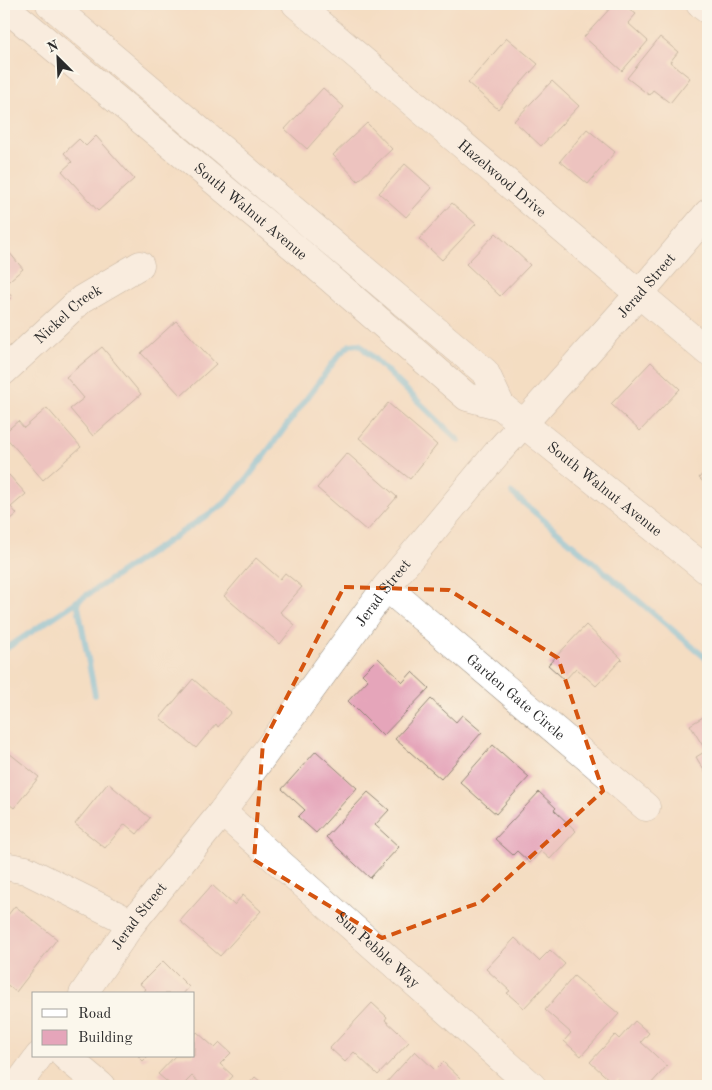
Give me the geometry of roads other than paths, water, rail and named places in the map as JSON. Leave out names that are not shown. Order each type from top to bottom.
[{"type":"street","name":"South Walnut Avenue","points":[[50,4],[485,372],[501,406]]},
{"type":"street","name":"Hazelwood Drive","points":[[296,4],[708,352]]},
{"type":"street","points":[[700,4],[708,10]]},
{"type":"street","name":"South Walnut Avenue","points":[[4,6],[294,247],[467,397],[501,406],[708,571]]},
{"type":"street","name":"Jerad Street","points":[[84,992],[132,923],[222,812],[386,587],[497,453],[640,294],[708,213]]},
{"type":"street","name":"Nickel Creek","points":[[4,371],[82,299],[140,264]]},
{"type":"street","name":"Garden Gate Circle","points":[[386,587],[646,807]]},
{"type":"street","name":"Sun Pebble Way","points":[[222,812],[532,1086]]},
{"type":"street","points":[[4,866],[26,870],[132,923]]},
{"type":"street","points":[[17,1086],[38,1058]]},
{"type":"street","points":[[67,1058],[101,1086]]},
{"type":"waterway","points":[[4,650],[224,504],[246,480],[339,355],[350,345],[359,344],[459,441]]},
{"type":"waterway","points":[[512,493],[708,660]]},
{"type":"waterway","points":[[77,601],[95,695]]}]
